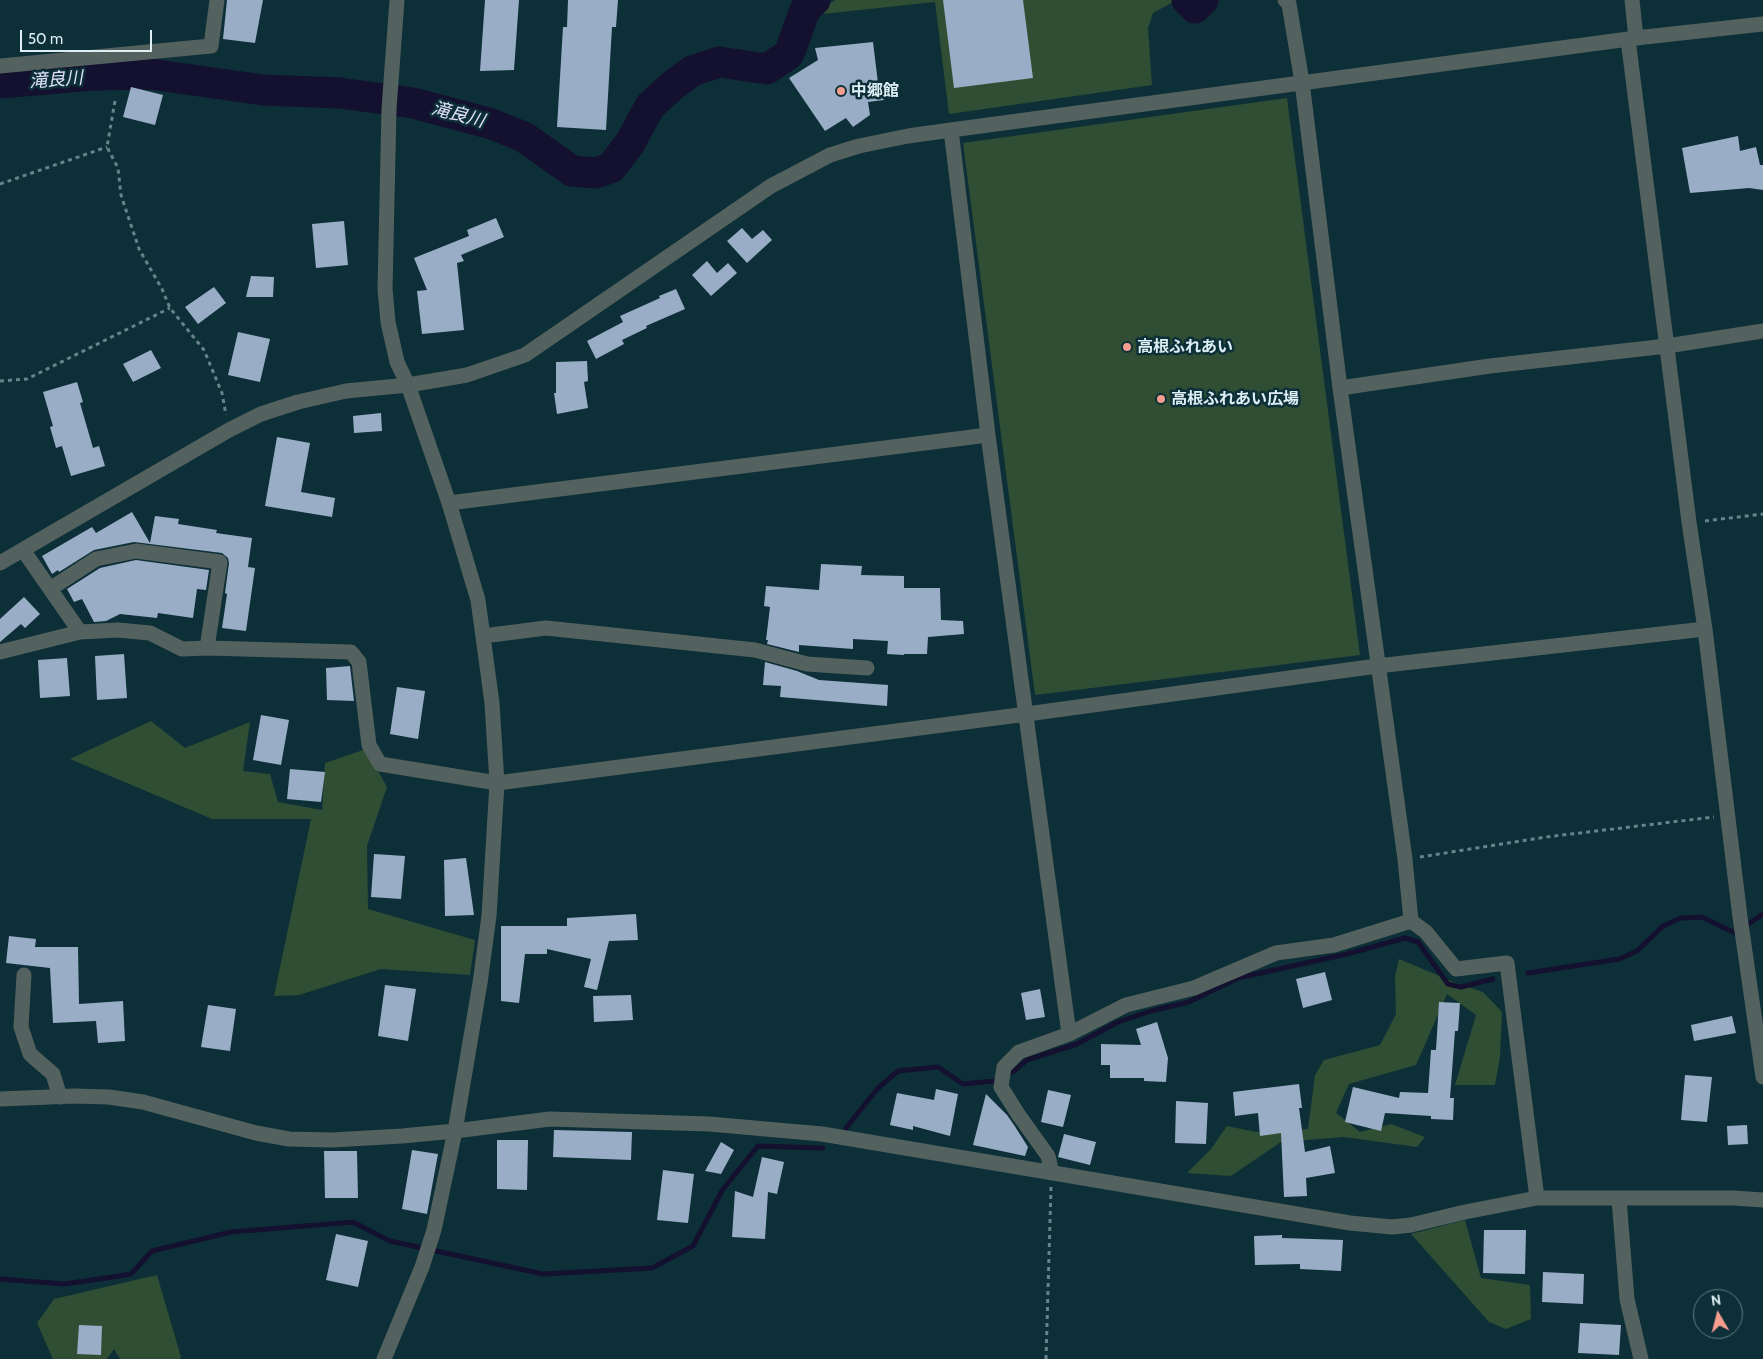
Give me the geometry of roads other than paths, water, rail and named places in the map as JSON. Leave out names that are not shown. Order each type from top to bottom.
[{"type":"street","points":[[0,66],[211,46],[217,0]]},
{"type":"street","points":[[384,1359],[422,1267],[434,1230],[455,1131],[480,983],[489,916],[497,784],[492,703],[478,600],[449,503],[408,385],[395,354],[388,322],[385,289],[390,109],[397,0]]},
{"type":"street","points":[[1285,0],[1289,4],[1302,82],[1340,388],[1405,859],[1411,921],[1426,932],[1456,969],[1507,963],[1537,1198]]},
{"type":"street","points":[[1632,0],[1632,39],[1667,346],[1689,522],[1705,629],[1740,917],[1763,1077]]},
{"type":"street","points":[[0,564],[229,430],[262,414],[298,402],[346,391],[408,385],[467,375],[525,355],[771,186],[830,155],[859,146],[908,136],[1302,82],[1763,24]]},
{"type":"street","points":[[951,130],[988,435],[1027,714],[1068,1034]]},
{"type":"street","points":[[1340,388],[1490,366],[1667,346],[1763,331]]},
{"type":"street","points":[[449,503],[988,435]]},
{"type":"street","points":[[23,550],[80,632]]},
{"type":"street","points":[[50,589],[96,559],[136,551],[220,562],[207,648]]},
{"type":"street","points":[[483,636],[546,628],[755,650],[807,664],[867,668]]},
{"type":"street","points":[[0,652],[80,632],[118,630],[150,633],[182,649],[351,652],[359,662],[369,745],[380,764],[497,784],[1377,666],[1705,629]]},
{"type":"street","points":[[1052,1173],[1048,1156],[1001,1086],[1004,1067],[1019,1052],[1068,1034],[1126,1005],[1194,988],[1276,953],[1334,945],[1411,921]]},
{"type":"street","points":[[24,975],[21,1027],[30,1054],[53,1074],[60,1097]]},
{"type":"street","points":[[0,1099],[108,1097],[142,1102],[256,1133],[289,1139],[332,1140],[455,1131],[550,1118],[709,1124],[822,1134],[1350,1223],[1392,1227],[1411,1225],[1537,1198],[1734,1198],[1763,1200]]},
{"type":"street","points":[[1619,1199],[1627,1299],[1641,1359]]},
{"type":"waterway","name":"滝良川","points":[[0,83],[93,75],[150,74],[263,90],[340,93],[413,103],[492,124],[524,137],[572,171],[595,173],[611,168],[630,143],[650,106],[692,71],[719,62],[767,69],[789,54],[805,10],[815,0]]},
{"type":"waterway","name":"滝良川","points":[[1187,0],[1195,8],[1203,0]]},
{"type":"waterway","points":[[1528,973],[1619,959],[1637,951],[1663,926],[1681,918],[1702,917],[1735,933],[1763,914]]},
{"type":"waterway","points":[[846,1128],[878,1088],[898,1071],[938,1067],[963,1084],[994,1081],[1014,1071],[1027,1060],[1077,1044],[1118,1022],[1151,1011],[1189,1002],[1238,978],[1347,954],[1405,938],[1418,942],[1448,984],[1461,987],[1493,979]]},
{"type":"waterway","points":[[0,1279],[64,1284],[131,1274],[152,1251],[231,1232],[353,1222],[390,1241],[543,1274],[652,1268],[693,1246],[723,1189],[758,1146],[823,1148]]},
{"type":"place","name":"中郷館","points":[[841,91]]},
{"type":"place","name":"高根ふれあい","points":[[1127,347]]},
{"type":"place","name":"高根ふれあい広場","points":[[1161,399]]}]
